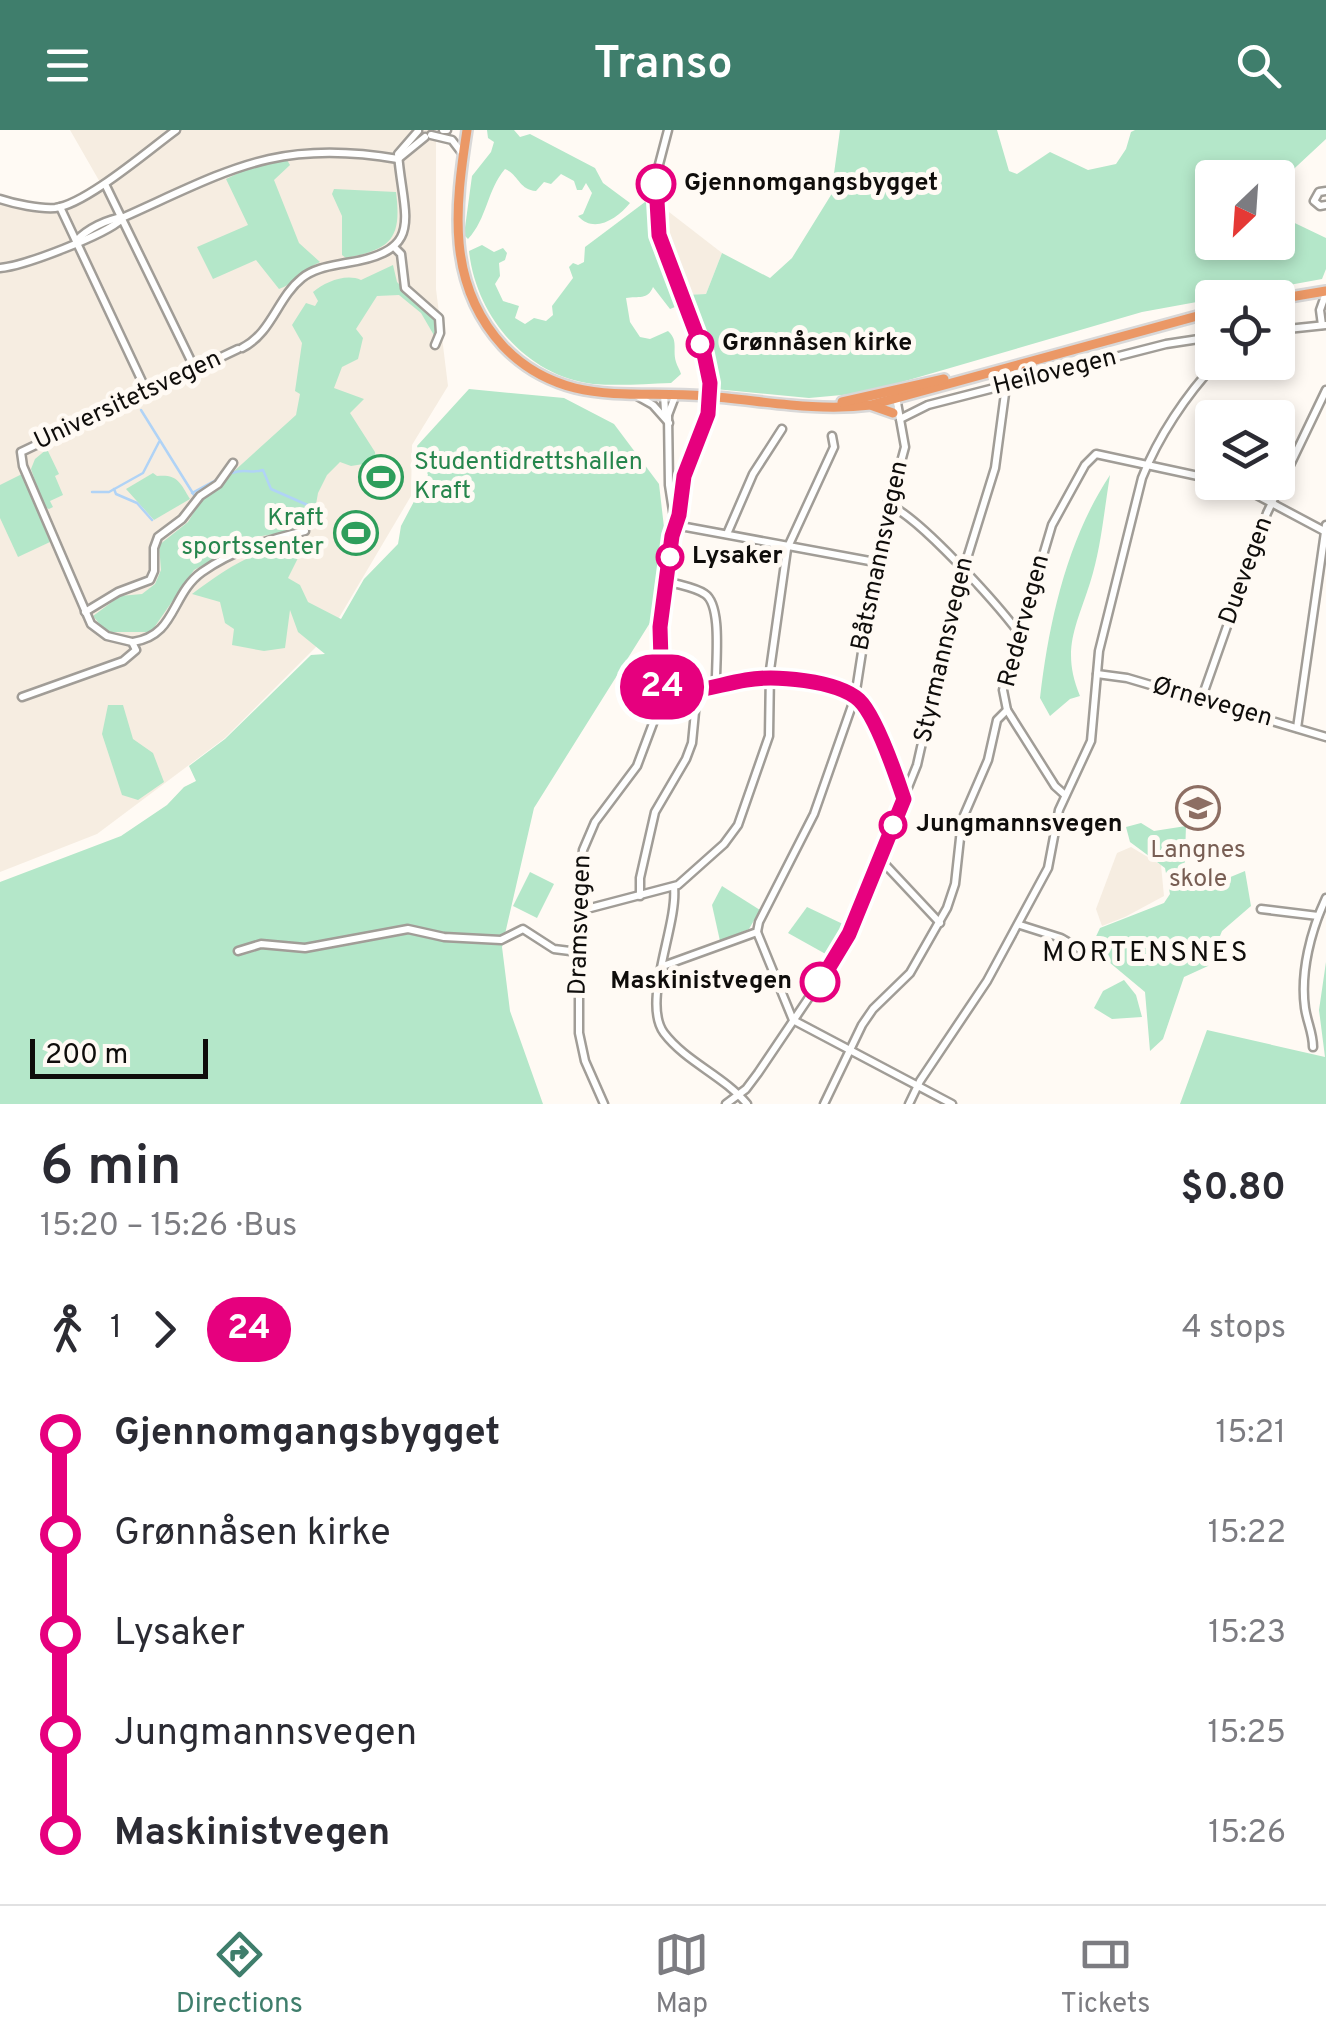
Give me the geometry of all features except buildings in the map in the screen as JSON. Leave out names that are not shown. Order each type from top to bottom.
[{"type":"highway","points":[[470,130],[464,150],[456,231],[466,287],[490,331],[526,366],[558,382],[593,391],[835,409],[870,405],[1195,317]]},
{"type":"highway","points":[[1295,296],[1323,292]]},
{"type":"highway","points":[[806,407],[894,397]]},
{"type":"highway","points":[[870,405],[897,416]]},
{"type":"street","points":[[0,198],[16,204],[60,206],[105,184],[176,130]]},
{"type":"street","points":[[436,345],[440,334],[438,318],[402,285],[401,254],[394,248],[405,224],[399,151],[418,130],[452,140],[464,150]]},
{"type":"street","name":"Dramsvegen","points":[[604,1104],[584,1061],[579,1033],[580,866],[594,822],[642,759],[662,692],[660,627],[667,581],[684,476],[708,409],[710,383],[704,354],[656,225],[657,172],[668,130]]},
{"type":"street","points":[[0,268],[24,265],[114,218],[124,218],[220,173],[280,155],[339,151],[398,159],[430,134]]},
{"type":"street","points":[[105,184],[195,369]]},
{"type":"street","points":[[1326,191],[1318,192],[1314,200],[1320,206],[1326,205]]},
{"type":"street","points":[[60,206],[147,392]]},
{"type":"street","name":"Universitetsvegen","points":[[85,612],[20,454],[31,445],[240,349],[263,332],[292,288],[306,275],[380,257],[394,248]]},
{"type":"street","points":[[1295,328],[1324,325],[1320,306],[1323,292]]},
{"type":"street","name":"Heilovegen","points":[[897,416],[1195,340]]},
{"type":"street","points":[[910,1104],[917,1086],[1020,925],[1048,868],[1057,818],[1091,741],[1104,632],[1147,466],[1202,380]]},
{"type":"street","name":"Styrmannsvegen","points":[[726,1104],[758,1073],[845,944],[904,799],[923,747],[962,571],[996,468],[1006,386]]},
{"type":"street","name":"Duevegen","points":[[1200,700],[1272,503],[1326,390]]},
{"type":"street","points":[[631,393],[668,419]]},
{"type":"street","name":"Dramsvegen","points":[[670,394],[669,485],[676,525]]},
{"type":"street","name":"Båtsmannsvegen","points":[[758,932],[759,922],[814,814],[855,697],[887,504],[904,447],[894,397]]},
{"type":"street","points":[[727,534],[753,474],[782,429]]},
{"type":"street","points":[[579,911],[674,887],[724,844],[742,818],[770,736],[770,678],[789,545],[834,447],[832,436]]},
{"type":"street","name":"Redervegen","points":[[824,1104],[868,1016],[910,973],[940,923],[953,892],[962,820],[988,760],[997,720],[1008,710],[1004,684],[1052,525],[1090,458],[1104,454],[1147,466]]},
{"type":"street","points":[[232,463],[218,484],[158,537],[150,580],[118,592],[85,612],[91,624],[103,634],[132,642],[149,640],[160,631],[185,590],[211,566],[270,539],[305,531]]},
{"type":"street","points":[[1147,466],[1195,476]]},
{"type":"street","points":[[1266,500],[1325,529],[1297,728]]},
{"type":"street","points":[[887,504],[907,515],[1019,633]]},
{"type":"street","points":[[676,525],[876,562]]},
{"type":"street","points":[[667,581],[704,593],[711,601],[716,623],[716,687]]},
{"type":"street","points":[[22,697],[128,659],[136,650],[132,642]]},
{"type":"street","name":"Ørnevegen","points":[[1097,674],[1115,675],[1326,736]]},
{"type":"street","points":[[662,692],[696,691],[770,678],[832,688],[855,697],[871,719],[904,799]]},
{"type":"street","points":[[640,896],[640,878],[655,812],[692,743],[696,691]]},
{"type":"street","points":[[1008,710],[1055,786],[1065,795]]},
{"type":"street","points":[[880,859],[940,923]]},
{"type":"street","points":[[674,887],[657,1000],[660,1026],[671,1041],[747,1104]]},
{"type":"street","points":[[1313,1047],[1304,998],[1310,946],[1326,898]]},
{"type":"street","points":[[1261,908],[1318,916]]},
{"type":"street","points":[[1020,925],[1061,938],[1087,953]]},
{"type":"street","points":[[238,951],[261,944],[305,948],[408,928],[450,938],[501,940],[523,929],[554,949],[578,952]]},
{"type":"street","points":[[663,966],[758,932],[793,1020],[952,1104]]},
{"type":"shaded area","points":[[70,130],[436,130],[436,289],[448,386],[412,445],[411,496],[330,633],[225,738],[97,834],[0,872],[0,204],[56,211],[101,184]]},
{"type":"shaded area","points":[[669,212],[722,253],[706,294],[692,295],[669,253],[664,236]]},
{"type":"shaded area","points":[[1131,847],[1161,865],[1164,896],[1102,926],[1096,909],[1117,853]]},
{"type":"green space","points":[[487,130],[514,130],[520,137],[530,134],[595,168],[603,183],[630,203],[612,219],[591,224],[578,216],[583,214],[592,193],[586,183],[582,190],[577,190],[574,181],[561,174],[536,191],[526,188],[505,169],[468,239],[464,235],[472,176],[494,142],[488,138]]},
{"type":"green space","points":[[840,130],[997,130],[1009,171],[1017,174],[1050,152],[1088,170],[1116,164],[1135,130],[1326,130],[1326,139],[1295,168],[1295,160],[1195,160],[1195,260],[1295,260],[1295,223],[1326,238],[1326,269],[1322,279],[1295,284],[1295,280],[1195,280],[1195,302],[1142,312],[864,393],[809,398],[715,389],[714,383],[720,379],[710,350],[713,341],[710,336],[701,337],[686,295],[706,294],[722,253],[770,278],[792,258],[831,195]]},
{"type":"green space","points":[[287,160],[290,165],[274,180],[299,243],[320,262],[279,289],[256,260],[213,279],[197,247],[248,225],[226,179],[247,169]]},
{"type":"green space","points":[[334,189],[396,192],[395,231],[383,246],[346,258],[342,255],[342,216],[332,194]]},
{"type":"green space","points":[[645,202],[651,207],[654,247],[673,284],[675,307],[670,309],[653,287],[645,296],[626,298],[630,322],[640,337],[650,339],[668,331],[681,374],[671,383],[593,384],[569,379],[526,356],[508,339],[482,298],[469,251],[482,245],[494,252],[503,248],[507,253],[499,263],[500,276],[495,284],[503,301],[519,306],[515,318],[525,324],[534,318],[546,321],[573,278],[569,267],[584,262],[585,247]]},
{"type":"green space","points":[[393,265],[397,282],[436,322],[435,337],[421,313],[399,295],[377,296],[356,329],[363,338],[358,359],[342,367],[334,388],[364,399],[350,413],[375,452],[376,462],[351,466],[340,462],[327,475],[318,493],[314,516],[303,529],[256,537],[194,570],[151,632],[106,632],[93,616],[120,596],[142,594],[155,584],[161,570],[159,545],[188,522],[200,502],[296,415],[302,343],[292,325],[306,303],[315,306],[318,301],[313,292],[336,280],[361,280]]},
{"type":"green space","points":[[469,389],[564,398],[614,424],[659,484],[665,536],[653,618],[534,808],[502,947],[510,1011],[543,1104],[0,1104],[0,882],[121,836],[167,805],[184,787],[196,781],[189,766],[225,739],[311,655],[325,654],[298,632],[290,610],[285,648],[264,651],[232,645],[234,629],[225,623],[220,602],[192,594],[258,554],[304,546],[288,578],[300,585],[308,602],[341,619],[364,579],[398,544],[401,526],[428,475],[417,446]]},
{"type":"green space","points":[[47,449],[59,474],[55,476],[63,495],[50,501],[53,507],[49,509],[44,507],[31,469],[35,459]]},
{"type":"green space","points":[[153,473],[177,480],[190,499],[154,520],[126,489]]},
{"type":"green space","points":[[22,474],[50,542],[18,557],[0,518],[0,485]]},
{"type":"green space","points":[[1110,475],[1097,557],[1071,652],[1080,696],[1070,699],[1050,716],[1040,698],[1062,582],[1082,526]]},
{"type":"green space","points":[[108,705],[123,705],[133,739],[153,753],[164,782],[138,800],[122,795],[102,734]]},
{"type":"green space","points":[[1141,823],[1154,831],[1186,826],[1184,884],[1216,883],[1245,871],[1251,906],[1222,931],[1208,966],[1184,977],[1163,1039],[1150,1051],[1145,992],[1091,947],[1100,928],[1164,903],[1170,894],[1165,868],[1130,842],[1126,827]]},
{"type":"green space","points":[[530,872],[554,884],[537,918],[513,906]]},
{"type":"green space","points":[[722,886],[760,910],[749,929],[720,941],[712,905]]},
{"type":"green space","points":[[807,907],[845,925],[831,957],[788,933]]},
{"type":"green space","points":[[1326,962],[1326,1104],[1180,1104],[1207,1030],[1325,1057],[1319,1010]]},
{"type":"green space","points":[[1124,980],[1136,995],[1142,1017],[1112,1019],[1094,1008],[1103,991]]},
{"type":"waterway","points":[[141,410],[194,495]]},
{"type":"waterway","points":[[92,492],[109,492],[143,473],[159,442]]},
{"type":"waterway","points":[[232,473],[263,470],[271,489],[312,507]]},
{"type":"waterway","points":[[192,493],[216,480]]},
{"type":"waterway","points":[[114,489],[116,494],[137,503],[152,520]]},
{"type":"bus line","name":"24","points":[[656,184],[659,235],[704,354],[710,383],[708,414],[684,476],[672,536],[660,627],[662,692],[688,692],[778,678],[848,692],[868,712],[904,799],[849,934],[820,982]]},
{"type":"place","name":"Gjennomgangsbygget","points":[[656,184]]},
{"type":"place","name":"Grønnåsen kirke","points":[[700,344]]},
{"type":"place","name":"Studentidrettshallen Kraft","points":[[381,477]]},
{"type":"place","name":"Kraft sportssenter","points":[[356,533]]},
{"type":"place","name":"Lysaker","points":[[670,557]]},
{"type":"place","name":"Langnes skole","points":[[1198,808]]},
{"type":"place","name":"Jungmannsvegen","points":[[893,825]]},
{"type":"place","name":"Maskinistvegen","points":[[820,982]]},
{"type":"district","name":"MORTENSNES","points":[[1146,954]]}]
